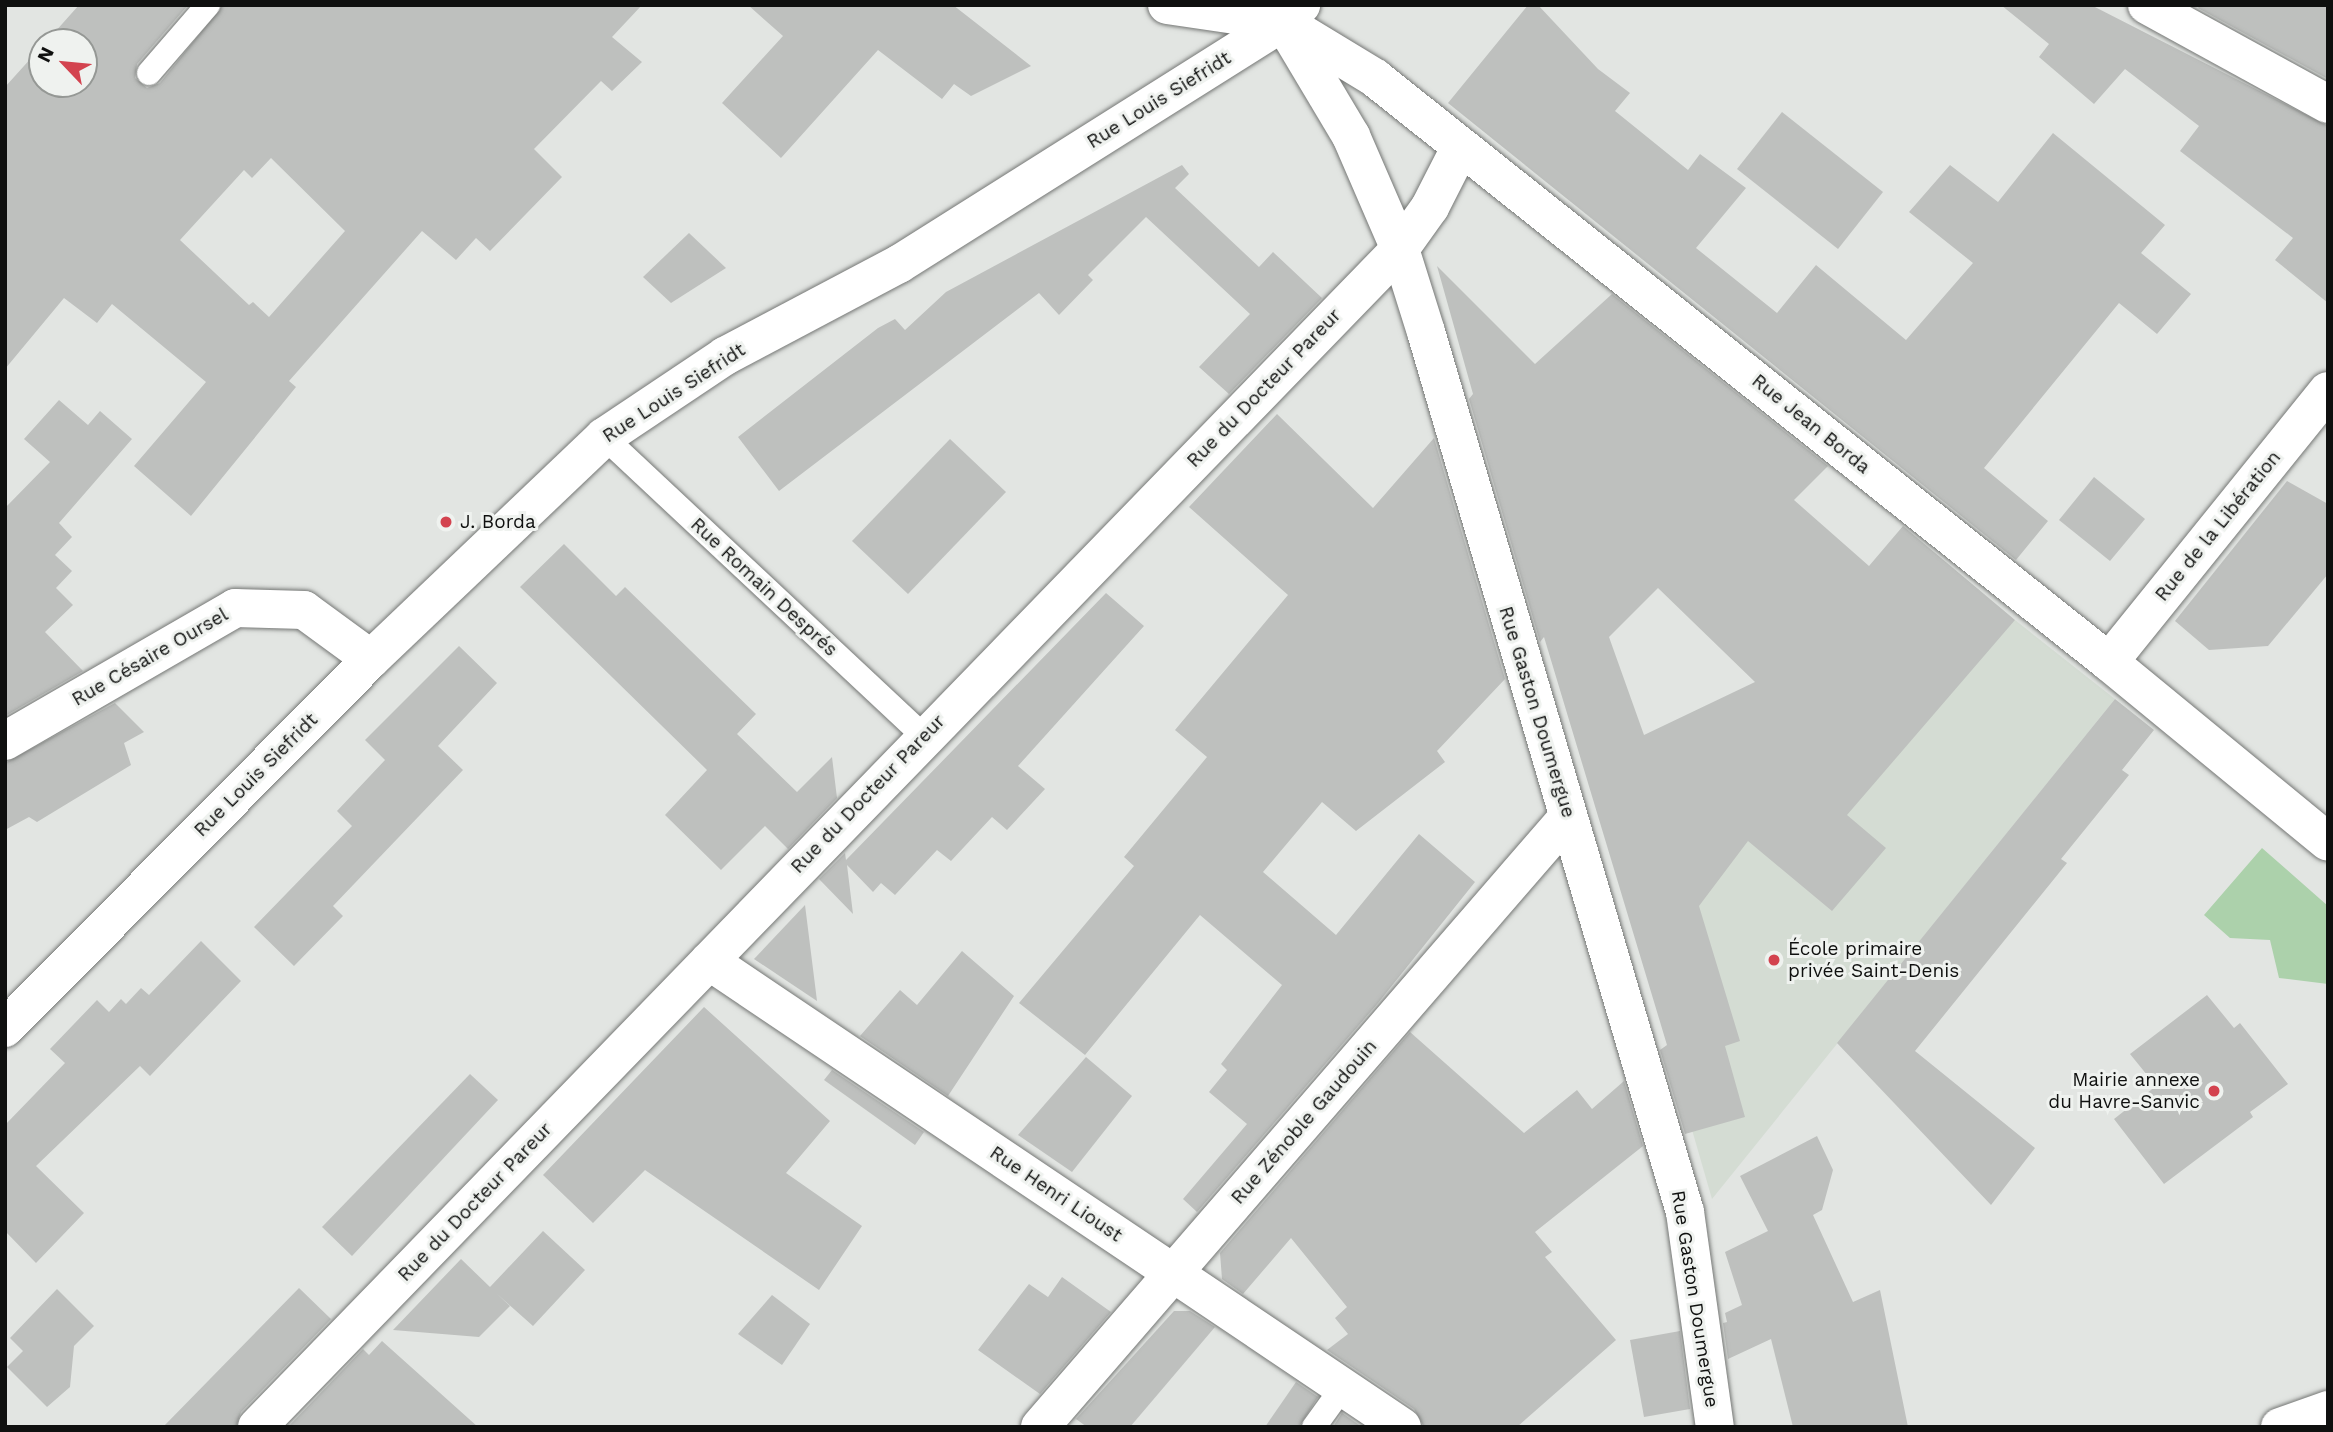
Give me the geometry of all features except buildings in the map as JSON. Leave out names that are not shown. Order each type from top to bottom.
[{"type":"street","points":[[1167,5],[1287,11]]},
{"type":"street","points":[[2147,5],[2328,104]]},
{"type":"street","name":"Rue Jean Borda","points":[[1287,11],[2109,662],[2328,842]]},
{"type":"street","name":"Rue Gaston Doumergue","points":[[1287,11],[1338,109],[1400,249],[1685,1212],[1715,1427]]},
{"type":"street","name":"Rue Louis Siefridt","points":[[5,1028],[372,659],[604,437],[724,356],[899,264],[1287,11]]},
{"type":"street","name":"Rue du Docteur Pareur","points":[[257,1427],[923,736],[1400,249],[1430,207],[1460,148]]},
{"type":"street","name":"Rue de la Libération","points":[[2109,662],[2328,391]]},
{"type":"street","name":"Rue Césaire Oursel","points":[[5,741],[236,608],[304,610],[372,659]]},
{"type":"street","name":"Rue Zénoble Gaudouin","points":[[1040,1427],[1568,817]]},
{"type":"street","name":"Rue Henri Lioust","points":[[709,961],[1402,1427]]},
{"type":"street","points":[[2280,1427],[2328,1410]]},
{"type":"lane","points":[[149,73],[208,5]]},
{"type":"lane","name":"Rue Romain Després","points":[[604,437],[923,736]]},
{"type":"lane","points":[[1314,1427],[1343,1387]]},
{"type":"shaded area","name":"École primaire privée Saint-Denis","points":[[2015,620],[2115,699],[1712,1199],[1619,877]]},
{"type":"green space","points":[[2262,848],[2328,906],[2328,984],[2279,978],[2270,940],[2230,938],[2204,915]]},
{"type":"place","name":"J. Borda","points":[[446,522]]},
{"type":"place","name":"École primaire privée Saint-Denis","points":[[1774,960]]},
{"type":"place","name":"Mairie annexe du Havre-Sanvic","points":[[2214,1091]]}]
